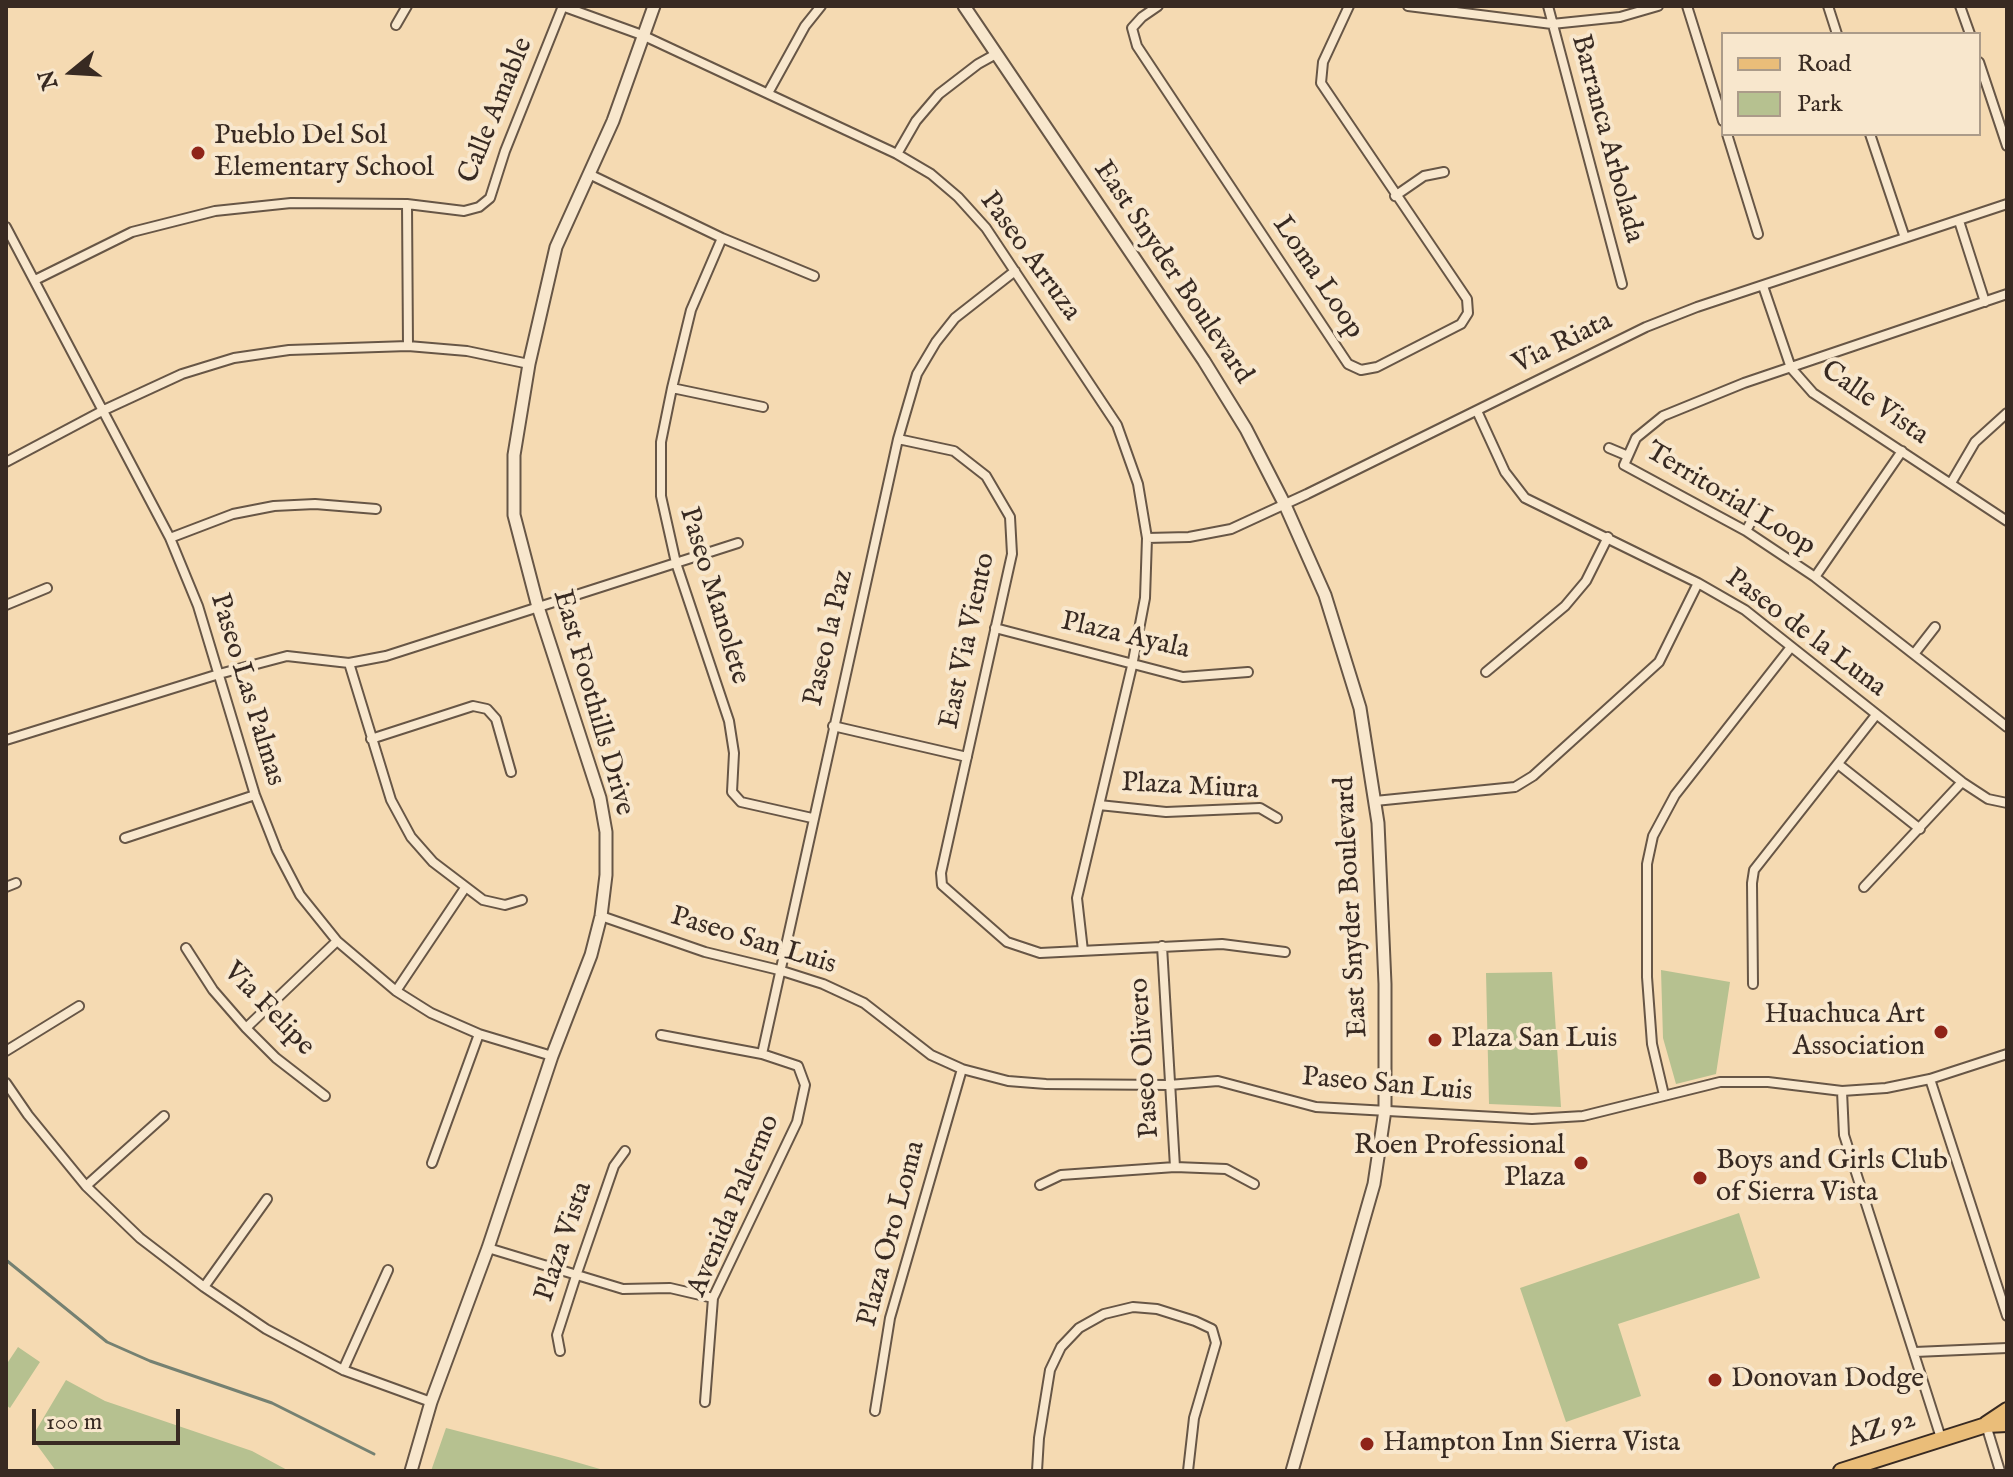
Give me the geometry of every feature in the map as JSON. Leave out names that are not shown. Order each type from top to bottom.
[{"type":"main road","name":"AZ 92","points":[[1986,1425],[2007,1410]]},
{"type":"main road","name":"AZ 92","points":[[1841,1471],[1986,1425],[2007,1424]]},
{"type":"street","points":[[396,25],[407,6]]},
{"type":"street","name":"Paseo Arruza","points":[[563,6],[642,35],[897,154],[931,174],[958,197],[986,228],[1117,425],[1138,484],[1147,538],[1145,598],[1077,898],[1083,951]]},
{"type":"street","name":"Calle Amable","points":[[35,280],[132,232],[215,211],[291,203],[407,204],[464,211],[479,207],[490,198],[505,151],[563,6]]},
{"type":"street","name":"East Foothills Drive","points":[[411,1471],[431,1402],[488,1248],[552,1056],[591,955],[601,916],[606,846],[600,798],[538,607],[514,515],[514,455],[529,364],[556,247],[613,121],[654,6]]},
{"type":"street","points":[[768,93],[805,26],[821,6]]},
{"type":"street","name":"East Snyder Boulevard","points":[[964,6],[1204,361],[1246,429],[1285,505],[1325,595],[1360,708],[1375,801],[1385,984],[1385,1110],[1374,1184],[1292,1471]]},
{"type":"street","name":"Loma Loop","points":[[1158,6],[1132,28],[1137,46],[1348,364],[1361,370],[1377,367],[1461,324],[1468,313],[1467,299],[1321,83],[1323,62],[1349,6]]},
{"type":"street","points":[[1408,6],[1552,24],[1620,17],[1658,6]]},
{"type":"street","name":"Barranca Arbolada","points":[[1548,6],[1622,284]]},
{"type":"street","points":[[1687,6],[1721,115]]},
{"type":"street","points":[[1828,6],[1836,32]]},
{"type":"street","points":[[1960,6],[1969,32]]},
{"type":"street","points":[[897,154],[916,121],[939,94],[996,54]]},
{"type":"street","points":[[1981,68],[2007,146]]},
{"type":"street","points":[[1995,110],[2007,106]]},
{"type":"street","points":[[1728,136],[1758,234]]},
{"type":"street","points":[[1871,136],[1905,238]]},
{"type":"street","points":[[1395,196],[1424,176],[1444,172]]},
{"type":"street","points":[[591,175],[722,238],[814,276]]},
{"type":"street","points":[[407,204],[408,346]]},
{"type":"street","name":"Via Riata","points":[[1147,538],[1189,537],[1231,529],[1646,327],[1697,307],[2007,204]]},
{"type":"street","points":[[1959,221],[1985,302]]},
{"type":"street","name":"Paseo Las Palmas","points":[[6,227],[170,538],[198,606],[255,795],[277,851],[300,895],[337,941],[396,991],[431,1013],[479,1034],[552,1056]]},
{"type":"street","name":"Paseo Manolete","points":[[722,238],[691,310],[672,388],[661,442],[661,496],[676,563],[729,721],[734,753],[732,792],[741,802],[812,818]]},
{"type":"street","name":"Paseo la Paz","points":[[762,1054],[898,439],[917,374],[955,318],[1015,271]]},
{"type":"street","name":"Calle Vista","points":[[1763,286],[1791,368],[1813,393],[2007,521]]},
{"type":"street","name":"Territorial Loop","points":[[2007,294],[1704,398],[1663,416],[1636,438],[1624,465],[1746,531],[1815,577],[2007,727]]},
{"type":"street","points":[[6,462],[104,410],[182,374],[234,358],[289,350],[408,346],[467,351],[529,364]]},
{"type":"street","points":[[672,388],[763,407]]},
{"type":"street","name":"Paseo de la Luna","points":[[1477,411],[1505,472],[1525,498],[1608,537],[1745,610],[1962,782],[1988,799],[2007,803]]},
{"type":"street","points":[[1951,483],[1975,442],[2007,413]]},
{"type":"street","name":"East Via Viento","points":[[898,439],[954,451],[986,476],[1010,517],[1012,554],[941,873],[942,885],[1007,942],[1040,953],[1222,944],[1285,952]]},
{"type":"street","points":[[1609,448],[1628,456]]},
{"type":"street","points":[[1815,577],[1902,451]]},
{"type":"street","points":[[170,538],[233,514],[274,506],[315,504],[376,509]]},
{"type":"street","points":[[1746,531],[1758,509]]},
{"type":"street","points":[[1486,672],[1565,606],[1586,581],[1608,537]]},
{"type":"street","points":[[6,740],[287,656],[349,663],[386,656],[738,543]]},
{"type":"street","points":[[1375,801],[1515,787],[1533,776],[1659,662],[1698,583]]},
{"type":"street","points":[[6,605],[47,588]]},
{"type":"street","points":[[1914,654],[1935,627]]},
{"type":"street","name":"Plaza Ayala","points":[[995,628],[1183,677],[1248,672]]},
{"type":"street","points":[[1664,1095],[1652,1044],[1647,977],[1647,864],[1653,836],[1675,795],[1791,647]]},
{"type":"street","points":[[349,663],[391,800],[411,837],[433,862],[483,900],[505,905],[522,900]]},
{"type":"street","points":[[371,739],[473,706],[487,709],[496,719],[511,772]]},
{"type":"street","points":[[1753,984],[1754,870],[1876,715]]},
{"type":"street","points":[[833,726],[967,757]]},
{"type":"street","points":[[1838,764],[1920,829]]},
{"type":"street","points":[[1864,887],[1962,782]]},
{"type":"street","points":[[125,838],[255,795]]},
{"type":"street","name":"Plaza Miura","points":[[1099,805],[1166,812],[1260,808],[1277,818]]},
{"type":"street","points":[[6,887],[16,883]]},
{"type":"street","points":[[396,991],[465,888]]},
{"type":"street","name":"Paseo San Luis","points":[[601,916],[705,952],[823,984],[864,1003],[931,1055],[962,1069],[1008,1081],[1169,1085],[1218,1081],[1316,1107],[1543,1119],[1583,1116],[1720,1082],[1768,1082],[1842,1091],[1886,1088],[1930,1079],[2007,1054]]},
{"type":"street","points":[[246,1028],[337,941]]},
{"type":"street","name":"Paseo Olivero","points":[[1162,946],[1175,1167]]},
{"type":"street","name":"Via Felipe","points":[[186,948],[213,990],[246,1028],[276,1058],[325,1096]]},
{"type":"street","points":[[6,1051],[79,1006]]},
{"type":"street","points":[[432,1163],[479,1034]]},
{"type":"street","points":[[661,1035],[762,1054]]},
{"type":"street","name":"Avenida Palermo","points":[[705,1402],[713,1298],[797,1122],[805,1085],[804,1075],[798,1066],[762,1054]]},
{"type":"street","name":"Plaza Oro Loma","points":[[875,1411],[890,1318],[962,1069]]},
{"type":"street","points":[[1930,1079],[2007,1316]]},
{"type":"street","points":[[6,1083],[86,1186],[140,1238],[204,1287],[266,1329],[343,1370],[431,1402]]},
{"type":"street","points":[[1842,1091],[1844,1135],[1941,1438]]},
{"type":"street","points":[[86,1186],[164,1116]]},
{"type":"street","name":"Plaza Vista","points":[[560,1351],[557,1335],[576,1276],[614,1166],[625,1151]]},
{"type":"street","points":[[1040,1185],[1061,1175],[1175,1167],[1226,1169],[1254,1184]]},
{"type":"street","points":[[204,1287],[267,1199]]},
{"type":"street","points":[[488,1248],[623,1289],[670,1288],[713,1298]]},
{"type":"street","points":[[343,1370],[388,1270]]},
{"type":"street","points":[[1037,1471],[1050,1370],[1061,1347],[1079,1328],[1104,1314],[1133,1307],[1157,1309],[1212,1329],[1216,1343],[1194,1418],[1188,1471]]},
{"type":"street","points":[[1915,1352],[2007,1348]]},
{"type":"street","points":[[1986,1425],[2000,1471]]},
{"type":"green space","points":[[1661,970],[1730,982],[1716,1074],[1676,1084],[1663,1038]]},
{"type":"green space","points":[[1552,972],[1561,1107],[1489,1104],[1486,973]]},
{"type":"green space","points":[[1739,1213],[1760,1278],[1618,1324],[1641,1396],[1566,1422],[1520,1288]]},
{"type":"green space","points":[[18,1347],[40,1362],[10,1408],[6,1405],[6,1365]]},
{"type":"green space","points":[[66,1380],[105,1401],[252,1451],[289,1471],[56,1471],[37,1445],[35,1432]]},
{"type":"green space","points":[[446,1428],[562,1458],[607,1471],[431,1471]]},
{"type":"waterway","points":[[6,1260],[107,1342],[150,1361],[272,1403],[374,1454]]},
{"type":"place","name":"Pueblo Del Sol Elementary School","points":[[198,153]]},
{"type":"place","name":"Huachuca Art Association","points":[[1941,1032]]},
{"type":"place","name":"Plaza San Luis","points":[[1435,1040]]},
{"type":"place","name":"Roen Professional Plaza","points":[[1581,1163]]},
{"type":"place","name":"Boys and Girls Club of Sierra Vista","points":[[1700,1178]]},
{"type":"place","name":"Donovan Dodge","points":[[1715,1380]]},
{"type":"place","name":"Hampton Inn Sierra Vista","points":[[1367,1444]]}]
